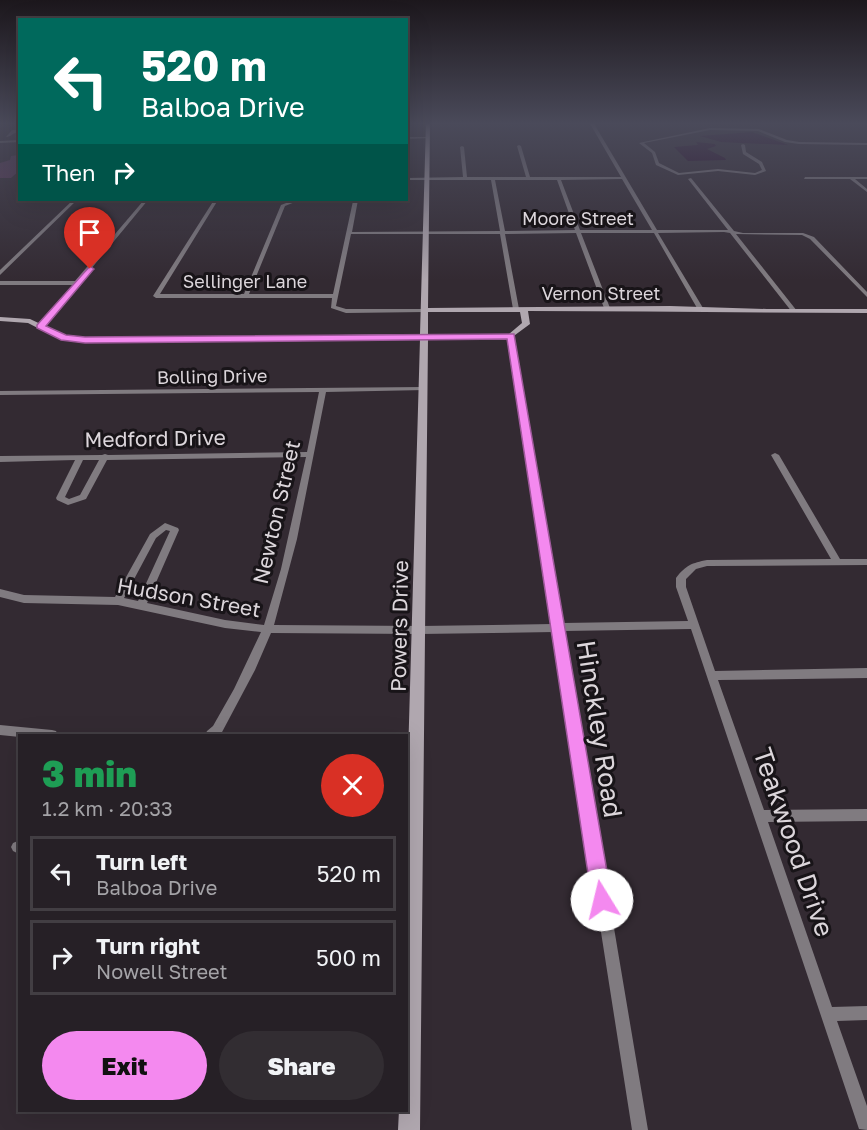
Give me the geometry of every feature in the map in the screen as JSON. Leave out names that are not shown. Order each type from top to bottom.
[{"type":"street","name":"Powers Drive","points":[[409,1130],[410,910],[420,630],[426,175]]},
{"type":"street","points":[[622,175],[700,308]]},
{"type":"street","points":[[0,320],[30,321],[64,338],[85,340],[511,336],[526,324],[520,309],[502,232],[493,178]]},
{"type":"street","points":[[558,178],[607,308]]},
{"type":"street","points":[[408,179],[624,178]]},
{"type":"street","points":[[805,178],[867,178]]},
{"type":"street","points":[[851,178],[867,190]]},
{"type":"street","points":[[690,179],[794,311]]},
{"type":"street","points":[[0,273],[74,201]]},
{"type":"street","points":[[41,327],[145,201]]},
{"type":"street","name":"Sellinger Lane","points":[[215,201],[156,296],[335,296]]},
{"type":"street","points":[[246,296],[283,205],[294,201]]},
{"type":"street","points":[[335,296],[356,201]]},
{"type":"street","name":"Moore Street","points":[[349,233],[733,232],[806,235],[867,295]]},
{"type":"street","points":[[0,283],[78,283]]},
{"type":"street","name":"Vernon Street","points":[[335,296],[333,305],[336,309],[700,308],[867,311]]},
{"type":"street","name":"Hinckley Road","points":[[511,336],[640,1130]]},
{"type":"street","name":"Bolling Drive","points":[[0,393],[423,389]]},
{"type":"street","name":"Newton Street","points":[[212,734],[217,730],[242,684],[267,629],[290,555],[322,390]]},
{"type":"street","name":"Medford Drive","points":[[0,459],[310,454]]},
{"type":"street","points":[[775,455],[837,562],[867,562]]},
{"type":"street","points":[[81,457],[60,498],[68,501],[82,497],[105,456]]},
{"type":"street","points":[[118,601],[153,536],[165,526],[175,530],[141,605]]},
{"type":"street","name":"Teakwood Drive","points":[[837,562],[693,566],[681,578],[681,587],[762,816],[867,1129]]},
{"type":"street","name":"Hudson Street","points":[[0,593],[24,599],[118,601],[225,624],[267,629],[559,629],[695,625]]},
{"type":"street","points":[[712,676],[867,674]]},
{"type":"street","points":[[0,730],[42,734]]},
{"type":"street","points":[[762,816],[867,815]]},
{"type":"street","points":[[829,1014],[867,1013]]},
{"type":"shaded area","points":[[0,175],[15,175],[11,178],[0,178]]},
{"type":"route","points":[[90,269],[41,327],[64,338],[85,340],[511,336],[602,900]]}]
